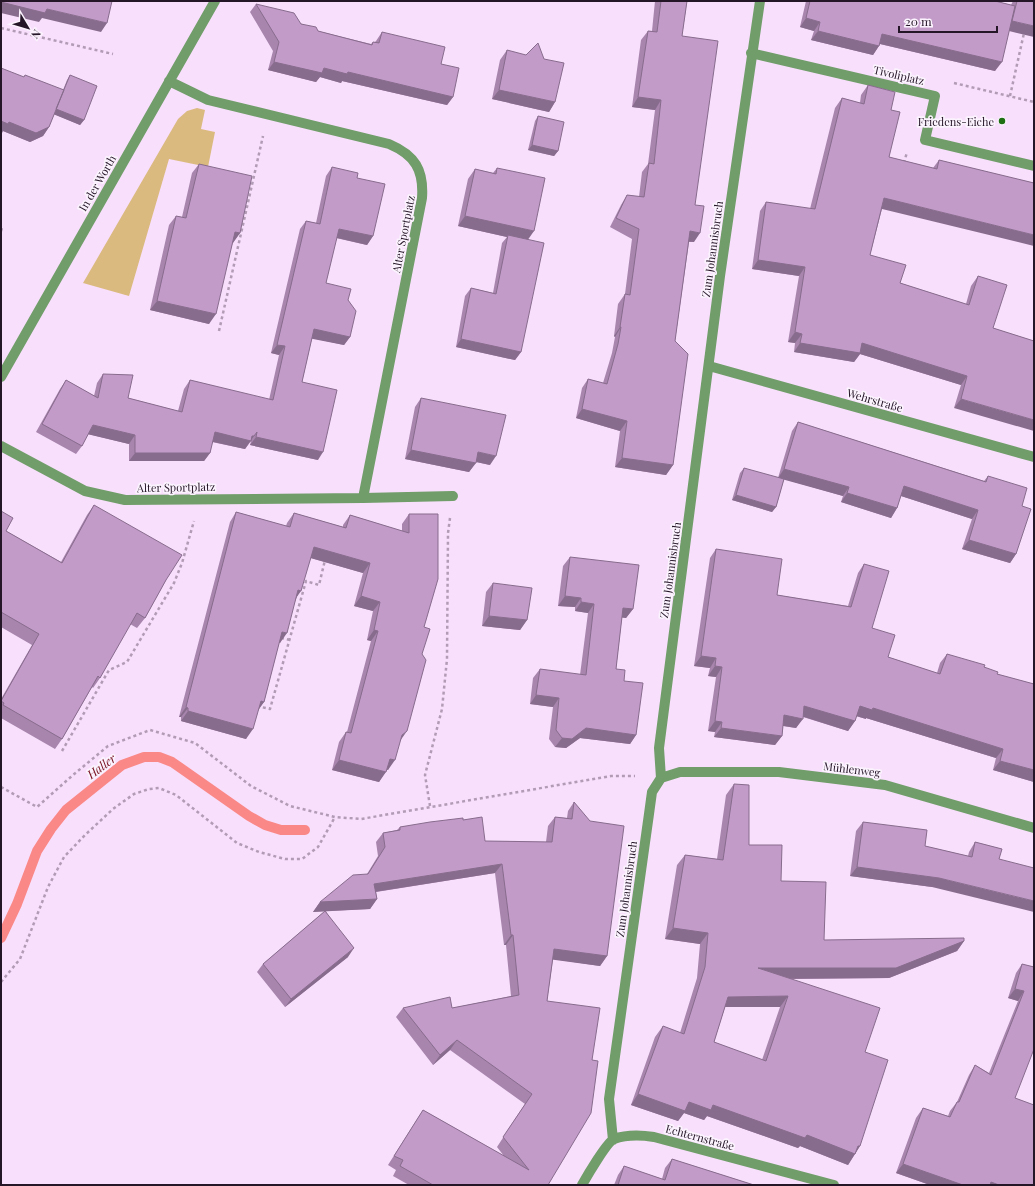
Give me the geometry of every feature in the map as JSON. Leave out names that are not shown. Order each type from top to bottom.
[{"type":"street","name":"In der Worth","points":[[1,377],[215,1]]},
{"type":"street","name":"Zum Johannisbruch","points":[[613,1140],[609,1099],[652,792],[661,778],[659,748],[720,276],[751,53],[760,1]]},
{"type":"street","name":"Tivoliplatz","points":[[751,53],[935,96],[925,140],[1034,166]]},
{"type":"street","name":"Alter Sportplatz","points":[[170,80],[208,100],[389,144],[400,148],[416,163],[421,174],[423,186],[422,198],[363,498]]},
{"type":"street","name":"Wehrstraße","points":[[709,366],[1034,458]]},
{"type":"street","name":"Alter Sportplatz","points":[[1,446],[85,490],[125,500],[453,496]]},
{"type":"street","name":"Mühlenweg","points":[[661,778],[680,772],[779,772],[885,785],[1034,828]]},
{"type":"street","name":"Echternstraße","points":[[613,1140],[634,1134],[654,1137],[834,1185]]},
{"type":"street","points":[[582,1185],[613,1140]]},
{"type":"path","points":[[1,28],[113,54]]},
{"type":"path","points":[[1010,96],[1025,30]]},
{"type":"path","points":[[935,96],[939,80],[1034,102]]},
{"type":"path","points":[[219,331],[268,114]]},
{"type":"path","points":[[430,806],[425,775],[442,709],[446,659],[448,532],[453,496]]},
{"type":"path","points":[[62,751],[109,670],[127,662],[174,583],[182,563],[200,499]]},
{"type":"path","points":[[256,706],[270,709],[306,581],[319,585],[327,556]]},
{"type":"path","points":[[276,636],[290,640]]},
{"type":"path","points":[[1,787],[37,807],[108,746],[150,730],[195,743],[252,786],[290,806],[335,817],[361,819],[611,776],[634,776],[660,763]]},
{"type":"path","points":[[1,982],[20,959],[48,887],[64,857],[84,835],[113,809],[134,794],[159,788],[176,795],[237,843],[259,852],[285,859],[302,859],[318,847],[335,817]]},
{"type":"shaded area","points":[[197,108],[205,110],[201,129],[215,132],[208,167],[169,159],[129,296],[83,283],[178,119],[187,111]]},
{"type":"building","points":[[1,1],[112,1],[107,23],[47,9],[45,13]]},
{"type":"building","points":[[661,1],[687,1],[682,36],[718,41],[695,205],[704,206],[700,233],[690,231],[675,341],[688,354],[673,465],[622,458],[627,421],[582,409],[588,379],[607,384],[618,344],[625,294],[630,295],[639,229],[616,218],[627,195],[644,197],[649,163],[654,164],[661,100],[638,97],[648,31],[657,32]]},
{"type":"building","points":[[810,1],[995,1],[1015,6],[1002,62],[882,34],[879,46],[818,31],[820,22],[806,18]]},
{"type":"building","points":[[1017,1],[1034,1],[1034,26],[1012,21]]},
{"type":"building","points":[[256,4],[294,13],[301,24],[316,27],[318,31],[372,45],[373,42],[379,43],[382,32],[445,47],[441,64],[459,68],[453,97],[348,72],[347,74],[324,68],[322,73],[274,62],[279,42]]},
{"type":"building","points":[[538,43],[544,59],[564,63],[555,102],[499,90],[507,50],[526,55]]},
{"type":"building","points":[[1,68],[24,77],[25,75],[64,90],[49,127],[36,133],[9,122],[8,124],[1,121]]},
{"type":"building","points":[[70,75],[97,86],[84,120],[56,109]]},
{"type":"building","points":[[868,85],[895,92],[891,110],[900,112],[889,157],[937,169],[939,160],[1034,183],[1034,235],[884,198],[870,255],[906,265],[900,283],[969,305],[978,276],[1007,285],[993,328],[1034,341],[1034,420],[961,399],[967,376],[862,343],[860,353],[800,343],[802,334],[795,332],[805,267],[758,260],[766,202],[815,209],[842,98],[864,104]]},
{"type":"building","points":[[538,116],[564,122],[558,151],[532,145]]},
{"type":"building","points":[[199,164],[252,176],[240,233],[235,232],[216,314],[157,301],[176,216],[186,218]]},
{"type":"building","points":[[332,167],[358,173],[357,178],[385,184],[373,236],[339,229],[326,283],[351,289],[348,300],[356,311],[350,337],[314,329],[302,382],[337,390],[323,452],[256,437],[257,432],[254,436],[252,436],[251,441],[215,432],[210,453],[135,453],[135,435],[93,425],[82,446],[42,424],[66,380],[98,398],[103,374],[133,375],[128,398],[182,412],[190,380],[273,400],[285,346],[277,345],[306,221],[320,224]]},
{"type":"building","points":[[497,168],[545,178],[534,231],[465,216],[475,169],[496,174]]},
{"type":"building","points":[[508,235],[544,243],[521,352],[461,339],[471,288],[496,294]]},
{"type":"building","points":[[421,398],[506,415],[496,456],[478,452],[476,463],[411,450]]},
{"type":"building","points":[[798,422],[986,482],[988,476],[1027,488],[1022,506],[1031,509],[1016,554],[969,540],[978,510],[904,486],[897,508],[847,493],[849,487],[784,469]]},
{"type":"building","points":[[744,468],[784,479],[776,507],[736,495]]},
{"type":"building","points":[[94,505],[182,555],[145,618],[137,613],[100,678],[98,676],[62,739],[3,705],[4,703],[1,701],[39,634],[1,612],[1,511],[13,518],[6,531],[62,563]]},
{"type":"building","points":[[236,512],[290,527],[294,513],[346,528],[350,515],[409,533],[409,514],[438,514],[438,579],[424,627],[430,629],[422,654],[426,660],[407,731],[402,735],[395,760],[390,759],[386,772],[339,760],[346,732],[351,733],[378,631],[374,630],[380,602],[361,596],[370,563],[314,547],[301,591],[298,590],[287,633],[282,632],[264,702],[261,701],[253,729],[188,711],[188,708],[186,707]]},
{"type":"building","points":[[716,549],[782,559],[777,595],[851,607],[864,564],[889,571],[872,628],[895,635],[888,657],[940,674],[947,654],[985,665],[984,667],[998,672],[997,674],[1034,684],[1034,770],[1000,761],[1003,749],[873,708],[872,710],[860,706],[855,721],[804,706],[803,719],[784,715],[782,736],[721,728],[722,722],[715,721],[722,667],[715,666],[716,658],[701,656]]},
{"type":"building","points":[[570,557],[639,565],[633,609],[623,608],[616,669],[625,670],[624,681],[643,683],[636,735],[586,728],[572,739],[562,738],[556,730],[559,698],[536,695],[540,669],[586,675],[594,604],[581,602],[581,598],[565,596]]},
{"type":"building","points":[[493,583],[532,588],[527,620],[489,616]]},
{"type":"building","points":[[734,784],[749,785],[749,845],[782,845],[781,881],[826,882],[824,940],[964,938],[964,941],[896,968],[758,968],[880,1008],[865,1052],[888,1060],[860,1146],[858,1146],[855,1154],[807,1135],[805,1138],[713,1105],[711,1110],[689,1102],[685,1111],[638,1094],[663,1026],[684,1034],[705,967],[708,933],[673,928],[685,855],[723,860]],"holes":[[[788,996],[766,1061],[714,1042],[728,997]]]},
{"type":"building","points":[[574,802],[590,821],[624,826],[607,956],[554,949],[547,1001],[600,1008],[592,1060],[598,1061],[591,1113],[548,1185],[433,1185],[400,1166],[403,1160],[394,1156],[423,1110],[529,1170],[503,1137],[532,1094],[457,1040],[440,1055],[403,1008],[450,997],[452,1008],[519,995],[513,935],[511,935],[502,864],[374,884],[377,899],[320,902],[353,875],[368,874],[385,847],[383,833],[400,830],[400,827],[430,822],[482,817],[485,841],[552,842],[555,817],[572,819]]},
{"type":"building","points":[[863,822],[927,830],[925,846],[972,857],[975,842],[1002,849],[999,859],[1034,868],[1034,901],[939,878],[857,867]]},
{"type":"building","points":[[325,911],[354,948],[291,999],[263,964]]},
{"type":"building","points":[[1022,964],[1034,967],[1034,1049],[1015,1098],[1034,1105],[1034,1185],[999,1185],[991,1182],[990,1185],[963,1185],[903,1164],[923,1108],[950,1117],[957,1102],[959,1102],[975,1065],[991,1075],[1024,991],[1015,989]]},
{"type":"building","points":[[672,1159],[754,1185],[618,1185],[624,1166],[665,1180]]},
{"type":"waterway","name":"Haller","points":[[1,938],[17,904],[37,851],[51,829],[66,810],[122,765],[144,757],[159,757],[172,762],[249,816],[265,825],[281,830],[305,830]]},
{"type":"place","name":"Friedens-Eiche","points":[[1002,121]]}]
